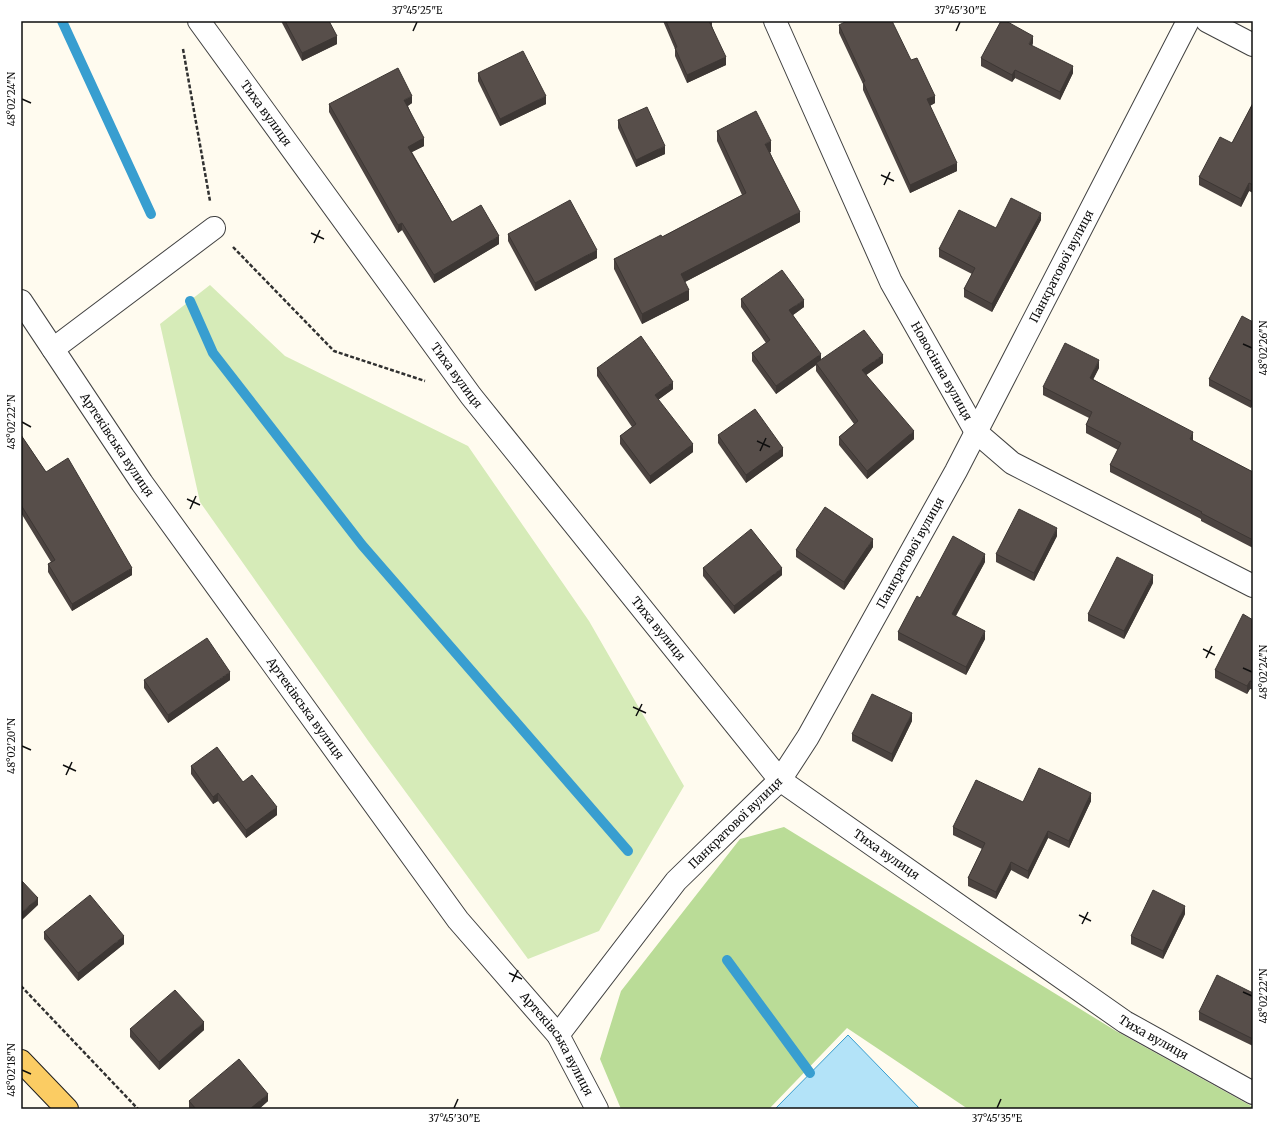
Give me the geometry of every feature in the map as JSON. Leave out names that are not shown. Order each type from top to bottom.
[{"type":"main road","points":[[21,1061],[67,1109]]},
{"type":"street","name":"Тиха вулиця","points":[[199,21],[471,396],[780,780],[1125,1022],[1253,1092]]},
{"type":"street","name":"Новосінна вулиця","points":[[775,21],[891,282],[976,432],[1012,463],[1253,586]]},
{"type":"street","name":"Панкратової вулиця","points":[[558,1034],[676,881],[780,780],[808,737],[976,432],[1188,21]]},
{"type":"street","points":[[1207,21],[1253,45]]},
{"type":"street","points":[[53,349],[214,228]]},
{"type":"street","name":"Артеківська вулиця","points":[[21,301],[142,483],[458,920],[558,1034],[597,1109]]},
{"type":"path","points":[[182,44],[214,228],[334,351],[471,396]]},
{"type":"path","points":[[21,986],[138,1109]]},
{"type":"green space","points":[[210,285],[285,356],[468,446],[589,621],[684,786],[599,931],[528,959],[369,742],[200,502],[160,324]]},
{"type":"green space","points":[[784,827],[1116,1031],[1253,1107],[1253,1109],[968,1109],[847,1028],[769,1109],[621,1109],[600,1059],[621,991],[740,839]]},
{"type":"water","points":[[848,1035],[920,1109],[775,1109]]},
{"type":"building","points":[[285,21],[329,21],[337,36],[302,53]]},
{"type":"building","points":[[666,21],[709,21],[726,57],[687,75],[675,48],[677,47]]},
{"type":"building","points":[[847,21],[892,21],[911,60],[917,58],[935,96],[927,99],[957,163],[910,185],[839,25]]},
{"type":"building","points":[[1001,21],[1006,21],[1033,36],[1029,44],[1073,66],[1060,92],[1015,70],[1012,75],[981,58]]},
{"type":"building","points":[[523,51],[546,96],[500,119],[478,73]]},
{"type":"building","points":[[398,68],[412,96],[404,100],[424,138],[408,147],[452,222],[481,205],[499,236],[434,275],[402,223],[398,225],[329,104]]},
{"type":"building","points":[[1253,103],[1253,185],[1249,183],[1241,199],[1199,177],[1220,137],[1232,143]]},
{"type":"building","points":[[647,107],[665,146],[636,160],[618,120]]},
{"type":"building","points":[[756,111],[771,141],[765,144],[800,212],[681,274],[689,290],[642,314],[614,259],[661,235],[662,237],[746,193],[717,131]]},
{"type":"building","points":[[1011,198],[1041,213],[992,304],[964,289],[975,268],[939,249],[959,210],[996,228]]},
{"type":"building","points":[[570,200],[597,250],[535,283],[508,234]]},
{"type":"building","points":[[782,270],[804,300],[789,310],[821,354],[776,386],[752,353],[770,340],[741,299]]},
{"type":"building","points":[[1242,316],[1253,322],[1253,397],[1251,401],[1209,379]]},
{"type":"building","points":[[864,330],[883,355],[862,370],[914,431],[867,471],[839,437],[858,421],[816,363]]},
{"type":"building","points":[[641,336],[673,382],[655,395],[693,444],[650,476],[620,436],[636,424],[597,368]]},
{"type":"building","points":[[1065,343],[1099,360],[1090,378],[1193,432],[1190,439],[1253,472],[1253,540],[1110,465],[1121,443],[1086,425],[1092,412],[1043,387]]},
{"type":"building","points":[[755,409],[783,448],[746,475],[718,435]]},
{"type":"building","points":[[21,435],[46,472],[68,458],[132,568],[72,604],[48,564],[55,560],[21,505]]},
{"type":"building","points":[[825,507],[873,539],[844,582],[796,550]]},
{"type":"building","points":[[1019,509],[1057,528],[1034,573],[996,554]]},
{"type":"building","points":[[751,529],[782,568],[734,606],[703,568]]},
{"type":"building","points":[[953,536],[985,554],[952,614],[985,631],[966,667],[898,632],[917,596],[920,598]]},
{"type":"building","points":[[1117,557],[1153,575],[1124,631],[1088,614]]},
{"type":"building","points":[[1243,614],[1253,620],[1253,682],[1250,681],[1247,686],[1215,670]]},
{"type":"building","points":[[207,638],[230,672],[168,715],[144,680]]},
{"type":"building","points":[[872,694],[912,713],[892,754],[852,734]]},
{"type":"building","points":[[217,747],[243,782],[252,775],[277,807],[246,830],[218,793],[213,797],[191,766]]},
{"type":"building","points":[[1039,768],[1091,793],[1069,841],[1048,831],[1028,871],[1011,862],[996,892],[968,878],[985,843],[953,827],[976,780],[1023,802]]},
{"type":"building","points":[[21,880],[38,898],[21,913]]},
{"type":"building","points":[[1153,890],[1185,906],[1163,951],[1131,936]]},
{"type":"building","points":[[90,895],[124,936],[78,973],[44,932]]},
{"type":"building","points":[[1217,975],[1253,993],[1253,1039],[1199,1012]]},
{"type":"building","points":[[175,990],[204,1022],[159,1062],[130,1029]]},
{"type":"building","points":[[239,1059],[268,1094],[250,1109],[196,1109],[189,1101]]},
{"type":"waterway","points":[[62,21],[151,214]]},
{"type":"waterway","points":[[190,301],[213,353],[362,545],[628,851]]},
{"type":"waterway","points":[[727,960],[810,1073]]}]
